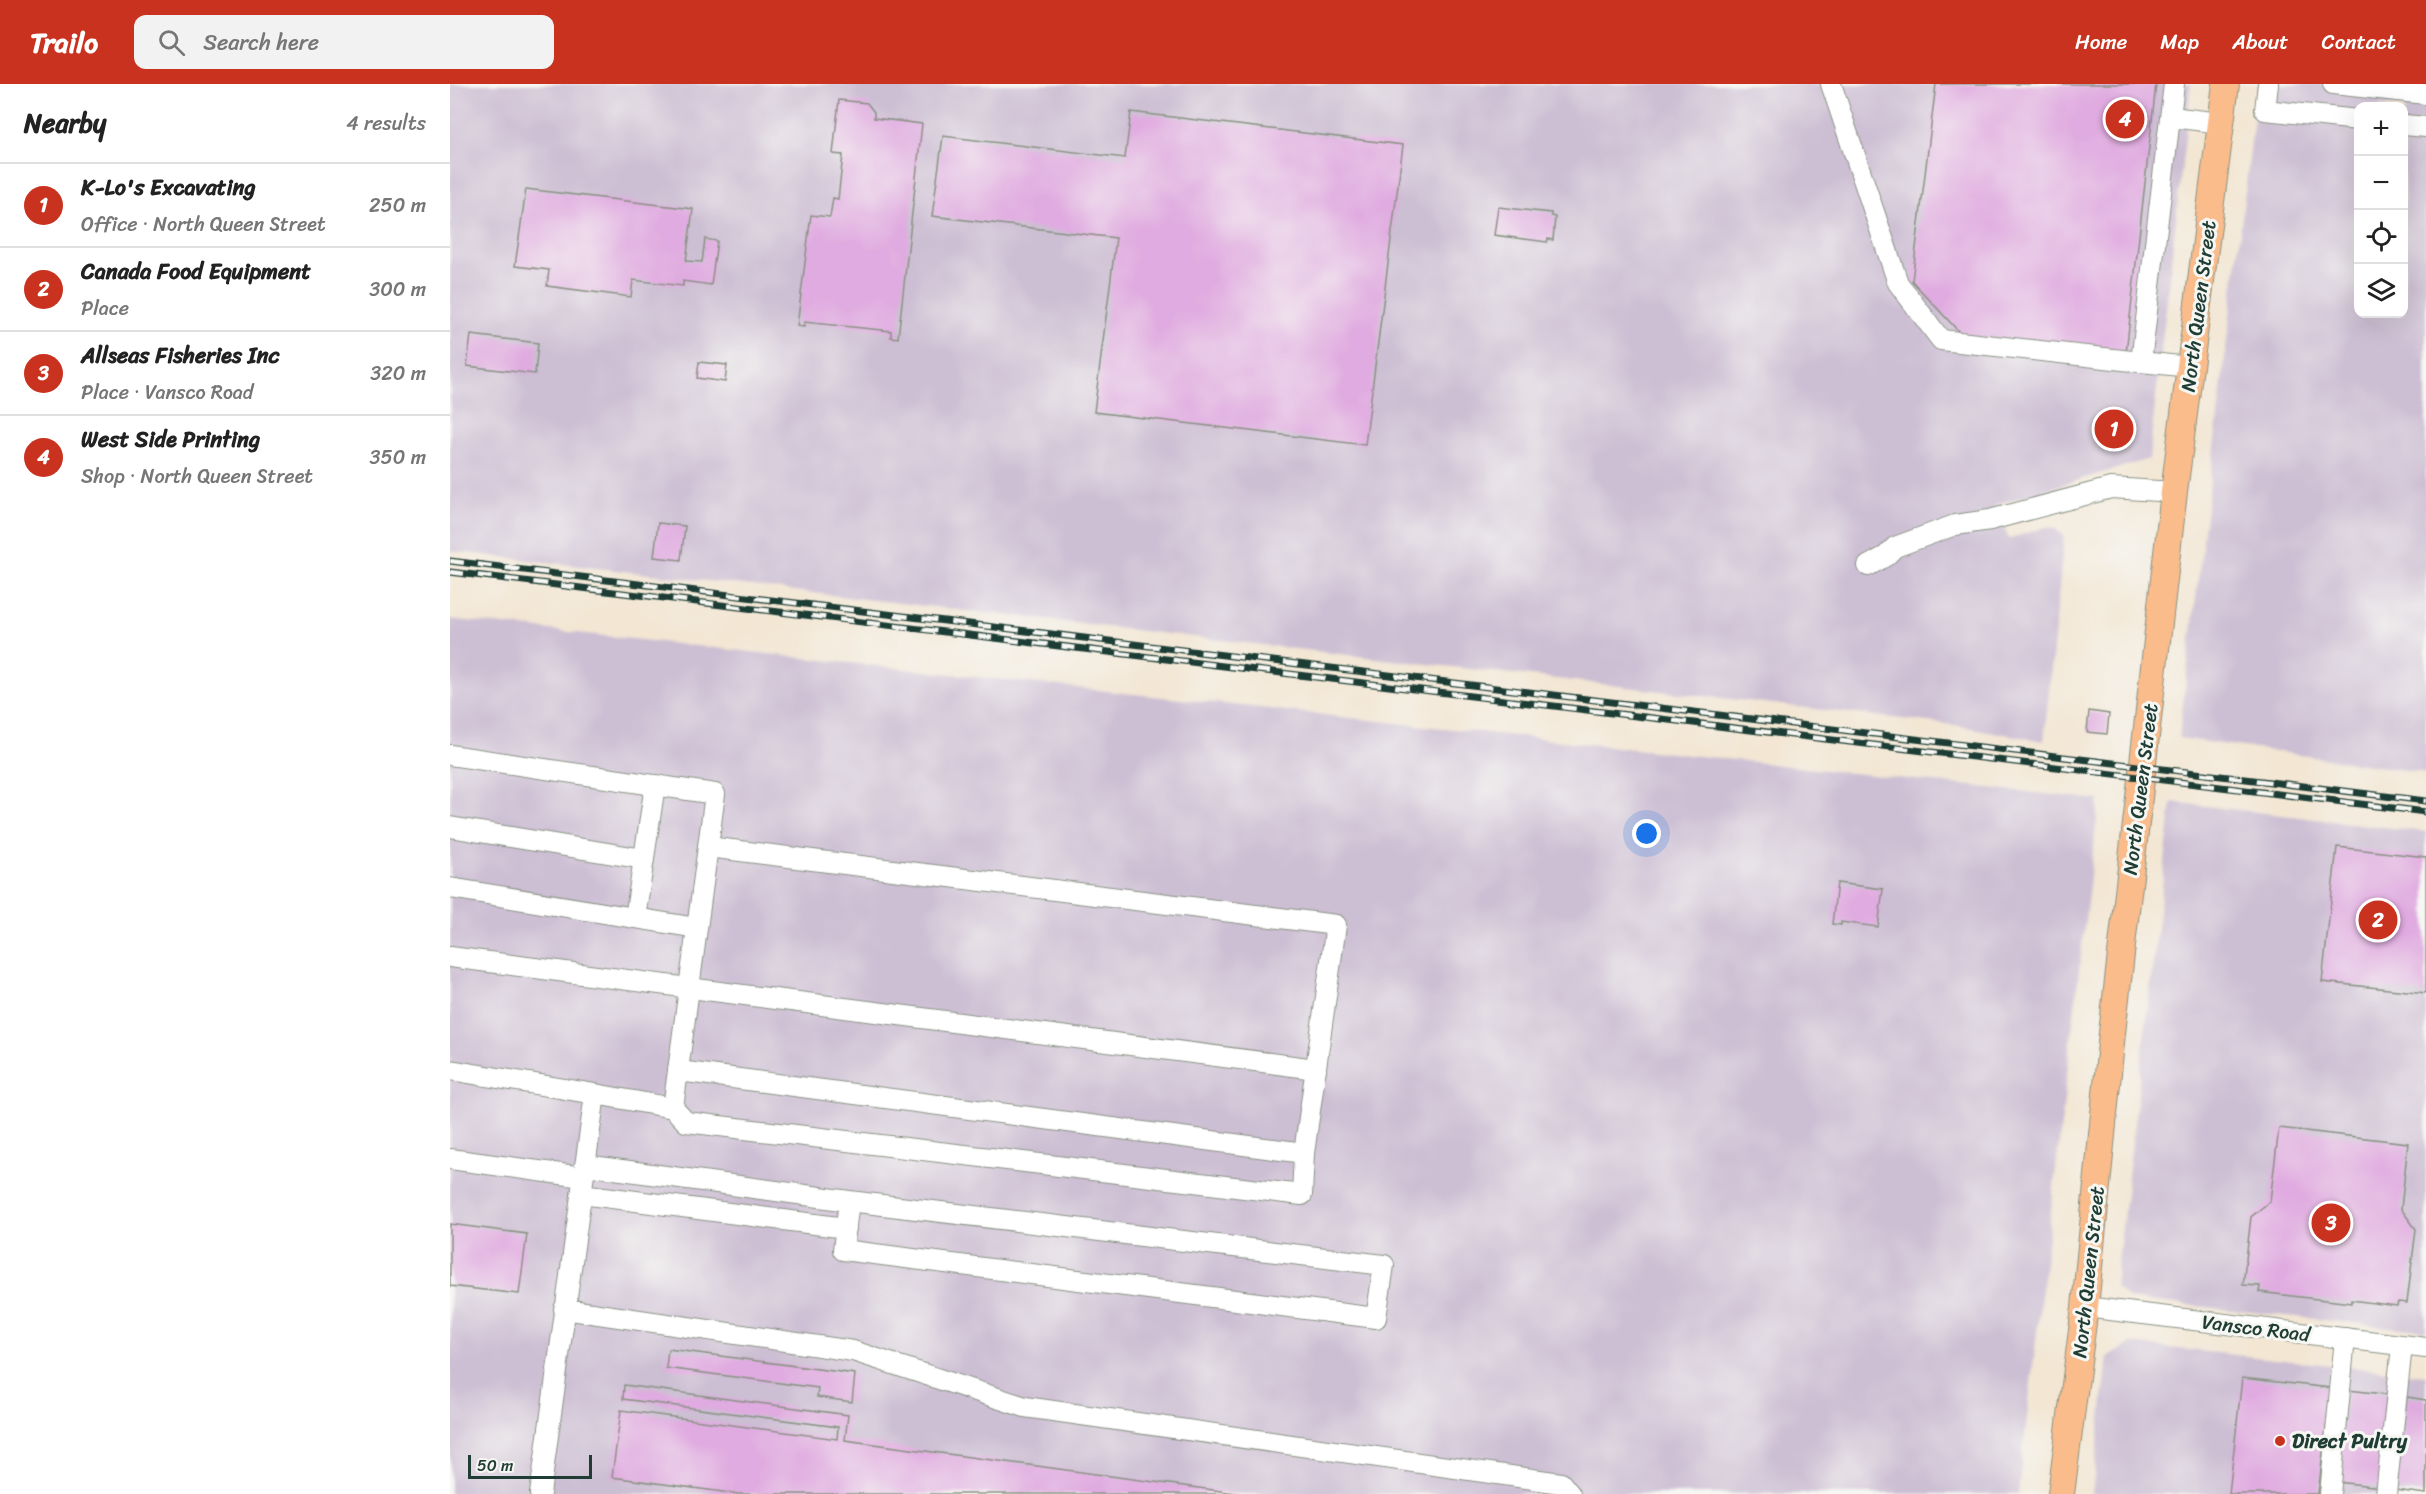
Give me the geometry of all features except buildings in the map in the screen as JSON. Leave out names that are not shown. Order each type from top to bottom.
[{"type":"main road","name":"North Queen Street","points":[[2061,1494],[2085,1307],[2112,1033],[2174,492],[2226,84]]},
{"type":"street","points":[[1831,84],[1898,283],[1941,340],[2190,367]]},
{"type":"street","points":[[2141,362],[2174,84]]},
{"type":"street","points":[[2268,84],[2265,110],[2354,120]]},
{"type":"street","points":[[2333,84],[2426,94]]},
{"type":"street","points":[[2170,117],[2221,123]]},
{"type":"street","points":[[2408,125],[2426,127]]},
{"type":"street","points":[[1868,566],[1886,556],[1902,557],[1990,520],[2111,488],[2174,492]]},
{"type":"street","points":[[450,755],[715,794],[674,1108]]},
{"type":"street","points":[[635,918],[655,785]]},
{"type":"street","points":[[450,827],[644,859]]},
{"type":"street","points":[[450,1070],[674,1108],[686,1122],[1302,1195],[1304,1153],[1336,925],[708,847]]},
{"type":"street","points":[[450,888],[697,928]]},
{"type":"street","points":[[450,957],[1316,1070]]},
{"type":"street","points":[[680,1071],[1304,1153]]},
{"type":"street","points":[[540,1494],[595,1094]]},
{"type":"street","points":[[450,1159],[583,1179],[846,1228]]},
{"type":"street","points":[[583,1179],[849,1201],[1384,1265],[1376,1318],[843,1250],[849,1201]]},
{"type":"street","name":"Vansco Road","points":[[2085,1307],[2426,1348]]},
{"type":"street","points":[[564,1309],[853,1351],[1025,1407],[1561,1483],[1570,1494]]},
{"type":"street","points":[[2330,1494],[2345,1338]]},
{"type":"street","points":[[2386,1494],[2402,1346]]},
{"type":"shaded area","points":[[450,84],[2191,84],[2149,459],[1995,505],[2009,539],[2046,527],[2055,528],[2064,537],[2044,741],[1954,725],[450,551]]},
{"type":"shaded area","points":[[2258,84],[2426,84],[2426,773],[2179,738]]},
{"type":"shaded area","points":[[450,619],[2099,800],[2018,1494],[450,1494]]},
{"type":"shaded area","points":[[2172,802],[2426,832],[2426,1331],[2129,1299],[2115,1287]]},
{"type":"shaded area","points":[[2131,1344],[2426,1375],[2426,1494],[2092,1494],[2108,1357]]},
{"type":"railway","points":[[450,561],[2426,801]]},
{"type":"railway","points":[[450,572],[2426,812]]},
{"type":"place","name":"West Side Printing","points":[[2125,119]]},
{"type":"place","name":"K-Lo's Excavating","points":[[2114,429]]},
{"type":"place","name":"Canada Food Equipment","points":[[2378,920]]},
{"type":"place","name":"Allseas Fisheries Inc","points":[[2331,1223]]},
{"type":"place","name":"Direct Pultry","points":[[2280,1441]]}]
